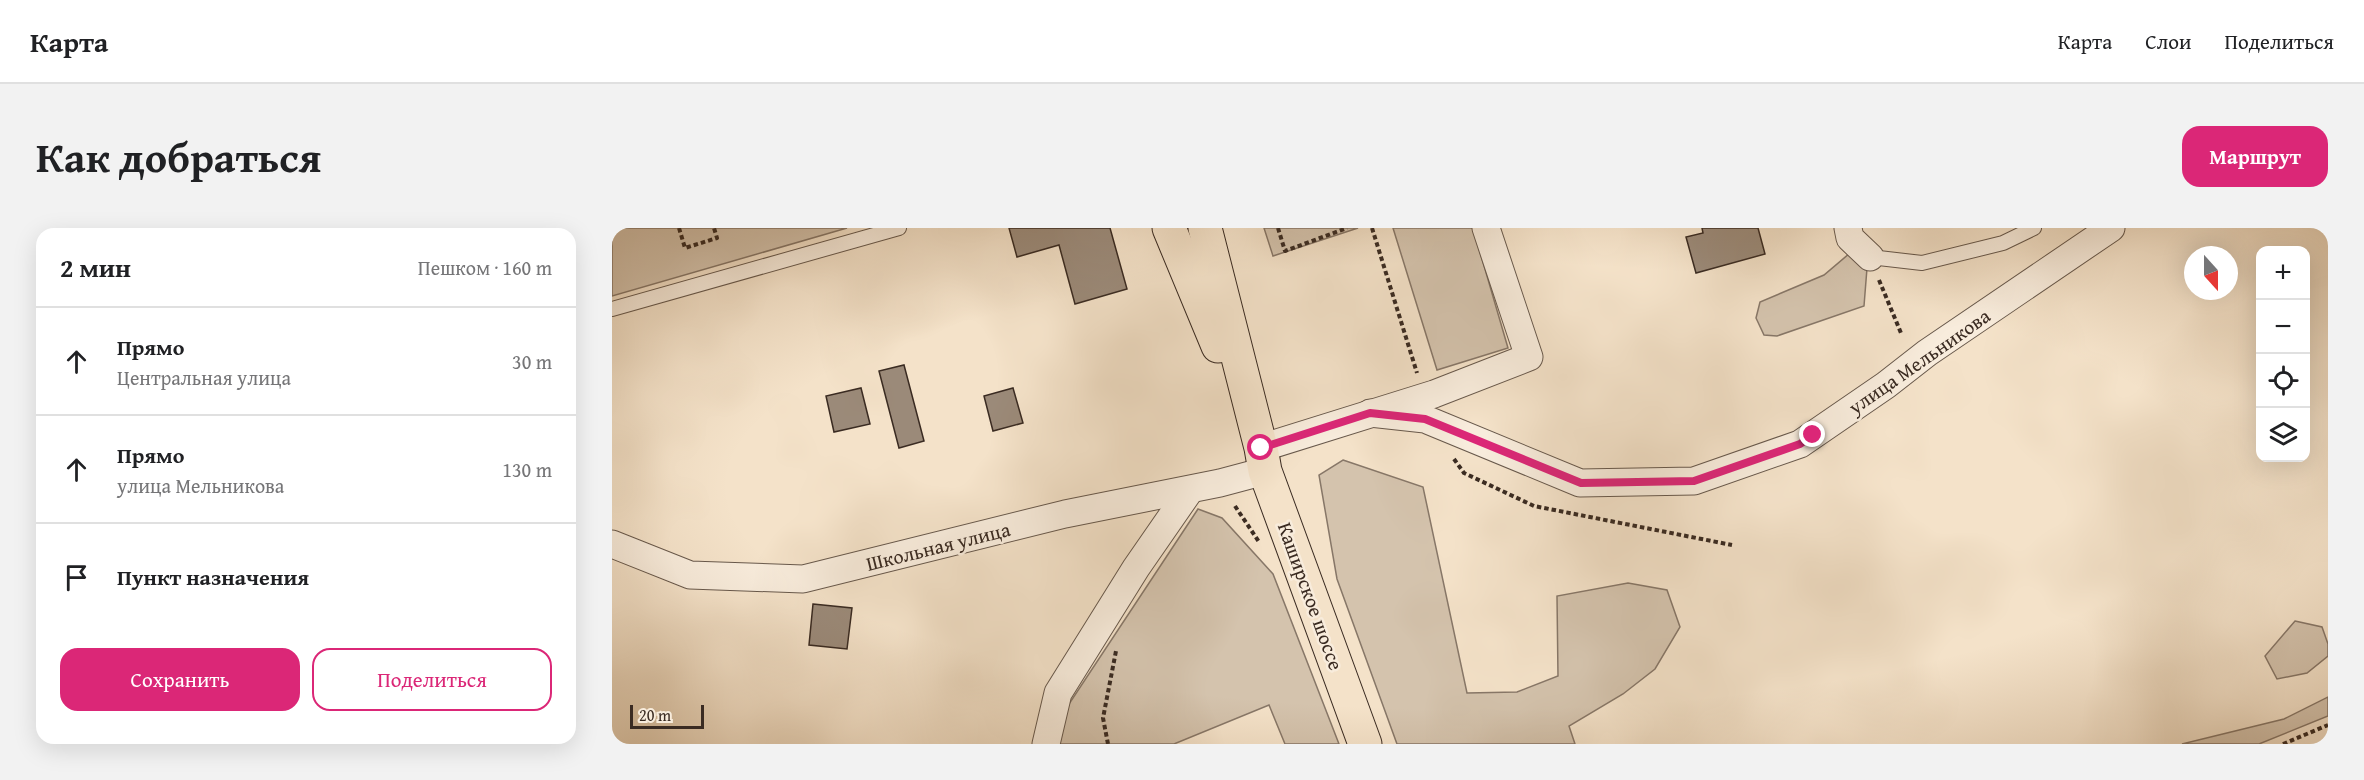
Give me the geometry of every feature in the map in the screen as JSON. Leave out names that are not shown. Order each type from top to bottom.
[{"type":"main road","name":"Каширское шоссе","points":[[1168,228],[1263,459],[1365,744]]},
{"type":"main road","name":"Каширское шоссе","points":[[1205,228],[1263,459]]},
{"type":"street","name":"Школьная улица","points":[[612,544],[690,575],[803,579],[1065,514],[1190,490],[1370,413],[1434,394],[1529,357],[1486,228]]},
{"type":"street","points":[[1848,228],[1850,238],[1870,257]]},
{"type":"street","name":"улица Мельникова","points":[[1370,413],[1425,419],[1581,483],[1694,481],[1800,444],[1886,385],[1927,353],[2112,228]]},
{"type":"street","points":[[1046,744],[1058,693],[1137,568],[1190,490]]},
{"type":"lane","points":[[612,309],[899,228]]},
{"type":"lane","points":[[1870,257],[1922,263],[2003,243],[2034,228]]},
{"type":"path","points":[[679,228],[685,248],[717,238],[714,228]]},
{"type":"path","points":[[1278,228],[1285,250],[1347,228]]},
{"type":"path","points":[[1372,228],[1419,382]]},
{"type":"path","points":[[1870,257],[1902,333]]},
{"type":"path","points":[[1108,744],[1103,718],[1117,649]]},
{"type":"path","points":[[2283,744],[2328,725]]},
{"type":"shaded area","points":[[612,228],[847,228],[612,296]]},
{"type":"shaded area","points":[[1264,228],[1358,228],[1273,256]]},
{"type":"shaded area","points":[[1393,228],[1473,228],[1508,348],[1437,370]]},
{"type":"shaded area","points":[[1850,253],[1867,268],[1864,306],[1777,336],[1764,335],[1756,318],[1760,302],[1824,275]]},
{"type":"shaded area","points":[[1343,460],[1423,487],[1467,693],[1517,692],[1558,676],[1557,596],[1628,583],[1667,590],[1680,627],[1655,669],[1623,694],[1569,726],[1575,744],[1397,744],[1337,579],[1319,475]]},
{"type":"shaded area","points":[[1198,509],[1222,518],[1273,574],[1339,744],[1285,744],[1269,705],[1174,744],[1058,744],[1065,710]]},
{"type":"shaded area","points":[[2295,621],[2322,627],[2328,644],[2328,656],[2307,673],[2277,679],[2265,656]]},
{"type":"shaded area","points":[[2328,697],[2328,716],[2259,744],[2182,744],[2284,719]]},
{"type":"building","points":[[1009,228],[1110,228],[1127,289],[1075,304],[1059,245],[1017,257]]},
{"type":"building","points":[[1702,228],[1758,228],[1765,254],[1696,273],[1686,237],[1703,233]]},
{"type":"building","points":[[904,365],[924,441],[899,448],[879,371]]},
{"type":"building","points":[[861,388],[870,424],[834,432],[826,396]]},
{"type":"building","points":[[1013,388],[1023,423],[993,431],[984,396]]},
{"type":"building","points":[[813,604],[852,608],[847,649],[809,645]]},
{"type":"route","points":[[1261,448],[1370,413],[1425,419],[1581,483],[1694,481],[1800,444],[1813,435]]}]
